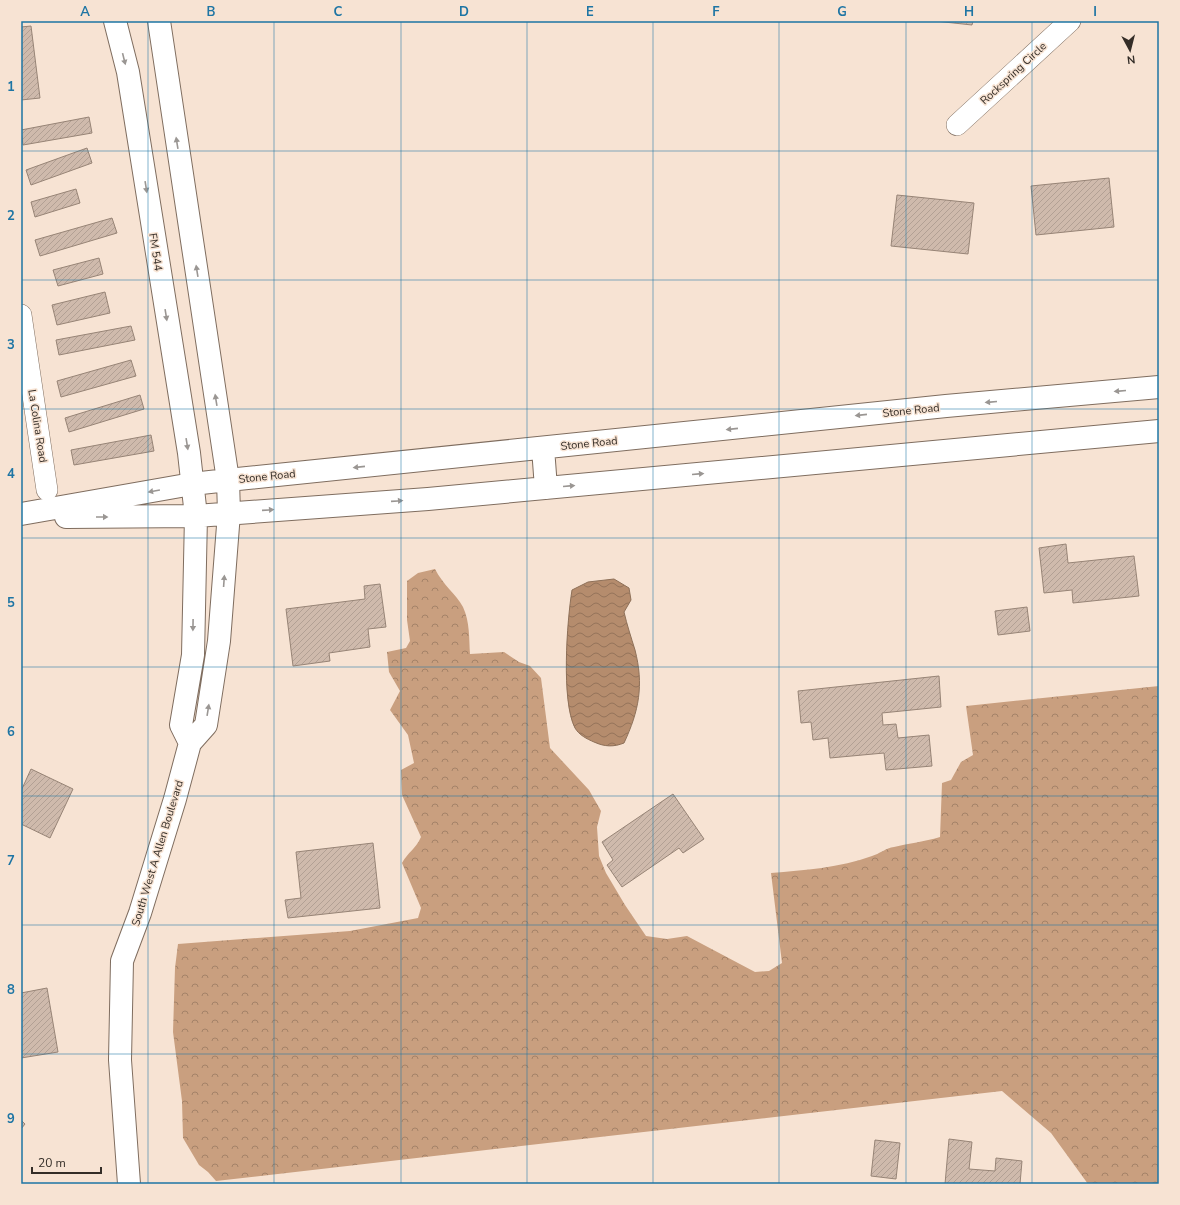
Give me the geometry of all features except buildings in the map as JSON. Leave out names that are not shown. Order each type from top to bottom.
[{"type":"main road","name":"FM 544","points":[[115,21],[128,72],[196,516]]},
{"type":"main road","points":[[159,21],[228,480]]},
{"type":"main road","name":"Stone Road","points":[[21,514],[192,484],[946,406],[1159,387]]},
{"type":"main road","points":[[21,517],[196,516],[229,512],[428,499],[1159,431]]},
{"type":"main road","points":[[542,448],[546,488]]},
{"type":"main road","name":"South West A Allen Boulevard","points":[[129,1184],[120,1060],[122,961],[140,913],[175,799],[190,743],[206,725],[219,641],[229,512],[228,480]]},
{"type":"main road","points":[[190,743],[182,725],[193,655],[196,516]]},
{"type":"street","name":"Rockspring Circle","points":[[957,125],[1070,21]]},
{"type":"street","name":"La Colina Road","points":[[21,315],[47,490]]},
{"type":"green space","points":[[435,569],[463,607],[468,625],[470,654],[504,652],[519,662],[530,666],[541,678],[550,748],[589,790],[601,811],[597,827],[599,856],[606,873],[646,936],[667,939],[687,936],[755,972],[769,971],[782,963],[771,873],[822,868],[847,863],[875,855],[891,848],[940,837],[942,783],[951,780],[961,762],[973,755],[966,706],[1159,686],[1159,1184],[1088,1184],[1051,1133],[1002,1091],[216,1181],[199,1165],[183,1138],[182,1101],[173,1032],[175,968],[178,944],[350,931],[418,918],[421,908],[402,863],[421,837],[402,795],[401,770],[414,763],[408,735],[390,710],[400,691],[389,672],[387,652],[406,648],[410,641],[407,620],[407,581],[418,573]]},
{"type":"water","points":[[614,579],[629,588],[631,600],[624,612],[638,663],[639,686],[636,709],[624,743],[609,746],[598,744],[589,740],[581,735],[575,728],[568,699],[566,660],[568,621],[572,590],[588,582]]}]
